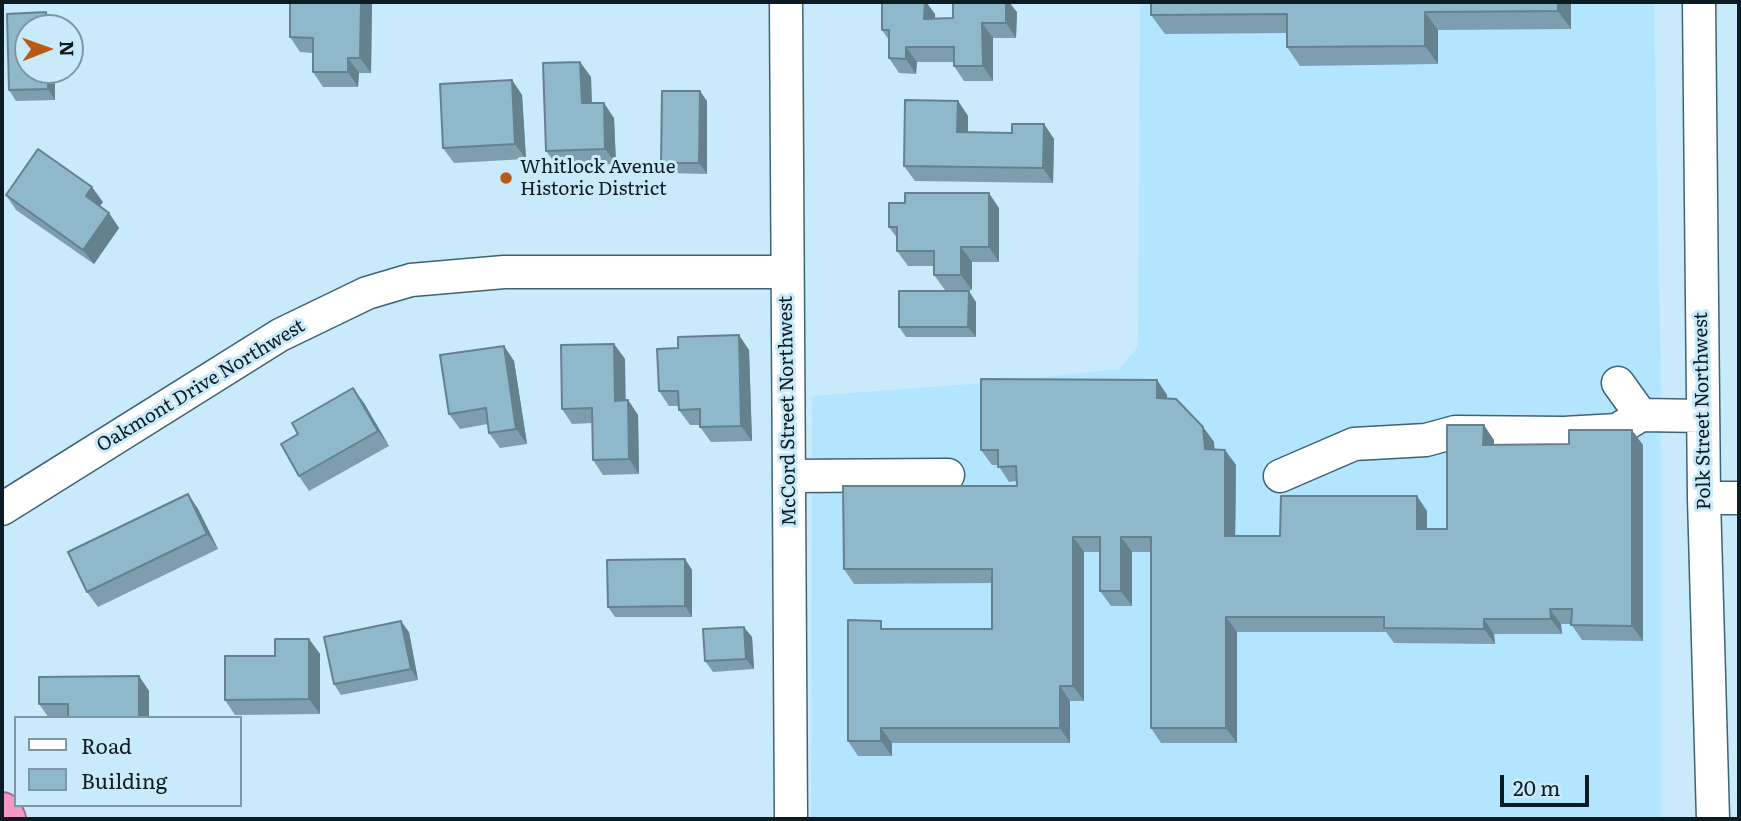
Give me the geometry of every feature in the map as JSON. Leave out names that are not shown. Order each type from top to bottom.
[{"type":"highway","points":[[2,812],[5,819]]},
{"type":"street","name":"McCord Street Northwest","points":[[786,2],[791,819]]},
{"type":"street","name":"Polk Street Northwest","points":[[1699,2],[1704,498],[1713,819]]},
{"type":"street","name":"Oakmont Drive Northwest","points":[[2,509],[280,335],[367,293],[411,280],[504,272],[786,272]]},
{"type":"street","points":[[1618,383],[1641,415]]},
{"type":"street","points":[[1280,476],[1354,444],[1426,440],[1455,432],[1563,433],[1618,430],[1641,415],[1703,416]]},
{"type":"street","points":[[789,476],[948,475]]},
{"type":"street","points":[[1704,498],[1739,498]]},
{"type":"shaded area","points":[[1140,2],[1654,2],[1661,381],[1661,819],[811,819],[812,396],[997,382],[1119,369],[1138,347]]},
{"type":"building","points":[[290,2],[361,2],[360,58],[348,58],[348,72],[313,72],[313,38],[290,37]]},
{"type":"building","points":[[882,2],[925,2],[924,19],[953,18],[953,2],[1006,2],[1006,23],[982,23],[983,66],[954,66],[954,47],[906,47],[906,59],[889,58],[889,30],[882,30]]},
{"type":"building","points":[[1151,2],[1558,2],[1558,11],[1425,12],[1425,46],[1287,47],[1287,14],[1151,15]]},
{"type":"building","points":[[46,12],[14,14],[14,84],[48,84],[48,89],[9,90],[7,14]]},
{"type":"building","points":[[580,62],[582,103],[604,103],[605,149],[546,151],[543,63]]},
{"type":"building","points":[[512,80],[515,144],[443,148],[440,84]]},
{"type":"building","points":[[662,91],[700,91],[699,163],[661,163]]},
{"type":"building","points":[[905,100],[958,101],[957,132],[1012,133],[1012,124],[1044,124],[1043,168],[904,166]]},
{"type":"building","points":[[38,149],[92,187],[86,196],[109,213],[83,250],[6,195]]},
{"type":"building","points":[[905,193],[989,193],[989,247],[961,247],[961,275],[934,275],[934,251],[897,251],[897,227],[889,227],[889,203],[905,203]]},
{"type":"building","points":[[899,291],[969,291],[968,327],[899,327]]},
{"type":"building","points":[[739,335],[741,426],[700,427],[700,409],[679,410],[678,391],[659,391],[657,349],[678,348],[678,337]]},
{"type":"building","points":[[614,344],[615,401],[628,400],[629,459],[593,460],[592,408],[562,409],[561,345]]},
{"type":"building","points":[[504,346],[516,429],[489,433],[486,408],[449,414],[440,355]]},
{"type":"building","points":[[981,379],[1157,380],[1157,398],[1176,399],[1203,427],[1205,449],[1225,450],[1225,536],[1280,536],[1281,496],[1417,496],[1417,529],[1447,529],[1447,425],[1484,425],[1483,445],[1569,444],[1569,430],[1632,430],[1632,626],[1571,625],[1572,609],[1550,609],[1551,619],[1484,619],[1484,629],[1384,628],[1384,617],[1226,617],[1226,728],[1151,728],[1151,537],[1121,537],[1121,591],[1100,591],[1100,537],[1073,537],[1073,686],[1060,686],[1060,728],[881,728],[881,741],[848,741],[848,620],[881,621],[881,629],[992,629],[992,569],[844,569],[843,486],[1017,486],[1016,466],[998,467],[998,450],[981,450]]},
{"type":"building","points":[[353,388],[378,431],[299,476],[281,444],[298,434],[292,423]]},
{"type":"building","points":[[188,494],[207,534],[87,592],[68,552]]},
{"type":"building","points":[[685,559],[685,606],[608,607],[607,560]]},
{"type":"building","points":[[401,621],[411,669],[334,684],[324,637]]},
{"type":"building","points":[[744,627],[746,659],[705,661],[703,629]]},
{"type":"building","points":[[275,639],[309,639],[309,699],[225,700],[225,656],[275,656]]},
{"type":"building","points":[[139,676],[139,716],[68,716],[68,704],[39,704],[39,677]]},
{"type":"place","name":"Whitlock Avenue Historic District","points":[[506,178]]}]
